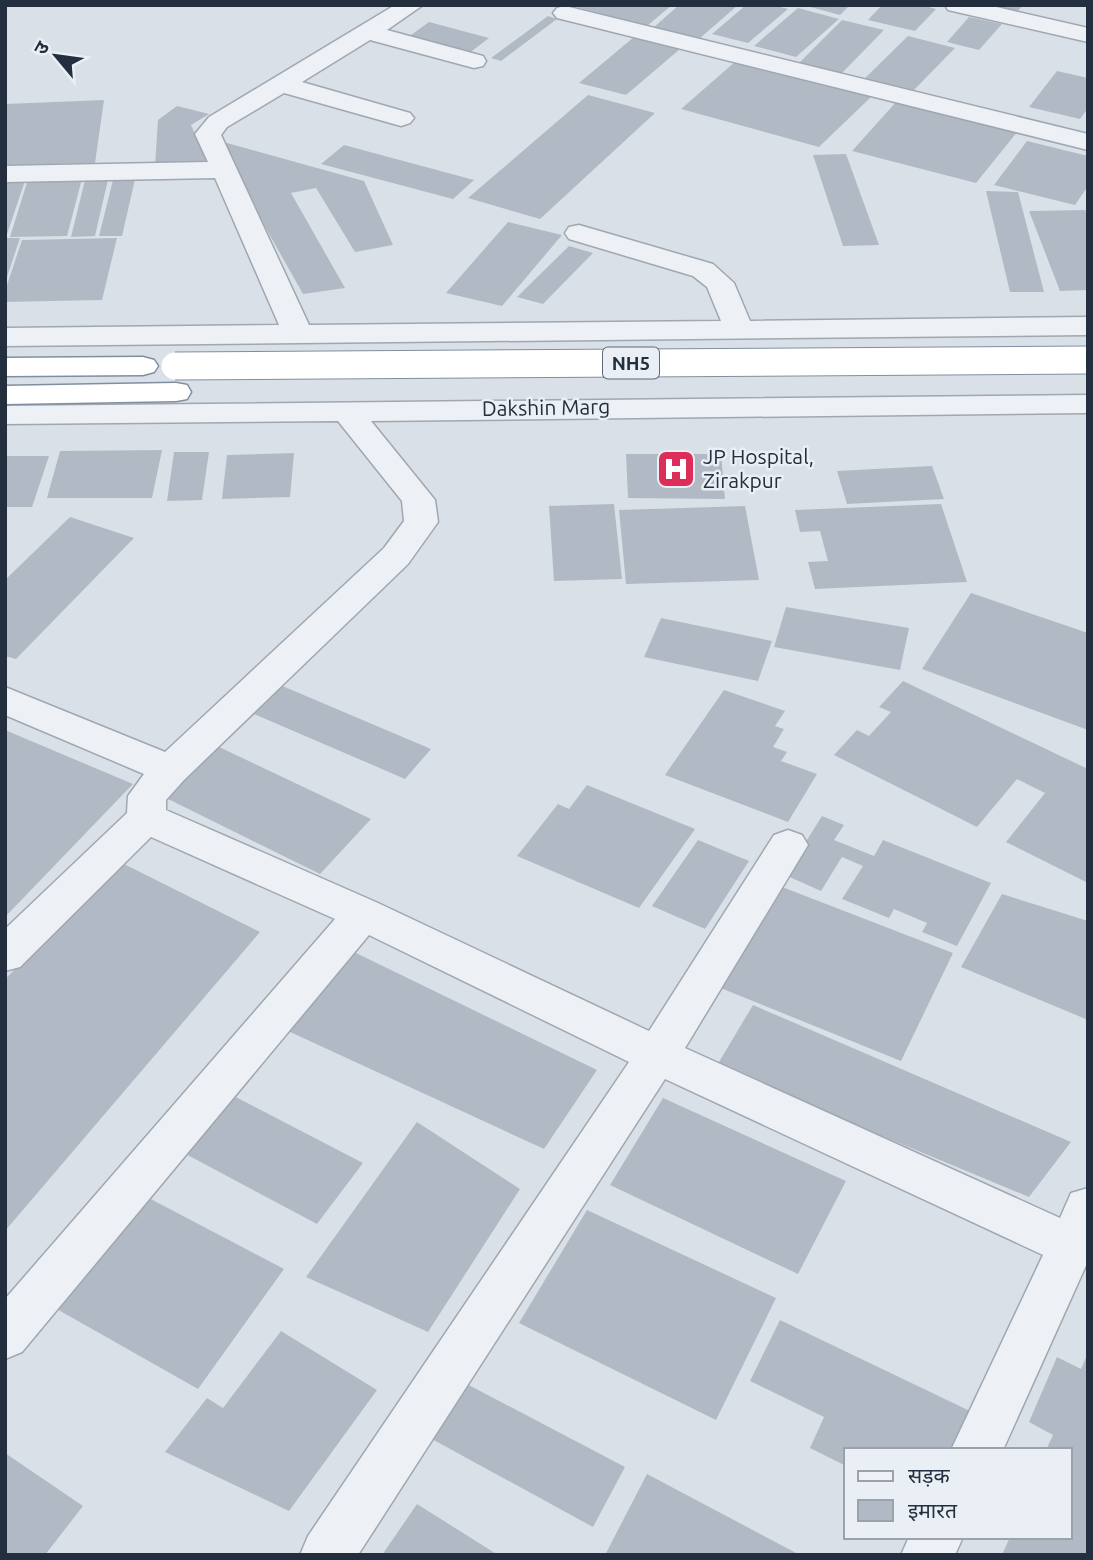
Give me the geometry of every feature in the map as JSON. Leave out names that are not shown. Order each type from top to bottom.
[{"type":"highway","name":"Dakshin Marg","points":[[5,395],[175,379],[1088,360]]},
{"type":"highway","name":"Dakshin Marg","points":[[5,367],[175,379],[1088,384]]},
{"type":"street","points":[[298,334],[208,134],[218,122],[411,5]]},
{"type":"street","points":[[956,5],[1088,36]]},
{"type":"street","points":[[565,13],[1088,142]]},
{"type":"street","points":[[367,32],[474,61]]},
{"type":"street","points":[[281,84],[401,118]]},
{"type":"street","points":[[5,174],[225,170]]},
{"type":"street","points":[[579,233],[703,270],[720,283],[729,406]]},
{"type":"street","name":"NH5","points":[[5,337],[1088,326]]},
{"type":"street","name":"Dakshin Marg","points":[[5,415],[1088,404]]},
{"type":"street","points":[[5,955],[146,818],[147,796],[170,770],[396,556],[421,522],[418,500],[346,410]]},
{"type":"street","points":[[5,701],[170,770]]},
{"type":"street","points":[[146,818],[363,914],[757,1103],[1079,1226],[978,1448]]},
{"type":"street","points":[[327,1555],[658,1054],[789,845]]},
{"type":"street","points":[[5,1336],[363,914]]},
{"type":"street","points":[[928,1555],[935,1539]]},
{"type":"building","points":[[569,5],[672,5],[647,26]]},
{"type":"building","points":[[679,5],[738,5],[699,39],[653,28]]},
{"type":"building","points":[[746,5],[773,5],[788,9],[748,43],[712,34]]},
{"type":"building","points":[[803,5],[850,5],[840,15]]},
{"type":"building","points":[[882,5],[921,5],[936,9],[915,31],[868,20]]},
{"type":"building","points":[[987,5],[1023,5],[1016,13]]},
{"type":"building","points":[[798,8],[839,19],[796,57],[754,46]]},
{"type":"building","points":[[548,16],[557,19],[501,61],[491,58]]},
{"type":"building","points":[[969,17],[1002,24],[979,50],[947,42]]},
{"type":"building","points":[[842,20],[884,30],[841,74],[798,64]]},
{"type":"building","points":[[429,22],[489,38],[468,54],[407,38]]},
{"type":"building","points":[[908,36],[955,48],[911,93],[862,81]]},
{"type":"building","points":[[634,37],[680,49],[626,95],[579,83]]},
{"type":"building","points":[[736,61],[871,97],[819,147],[681,109]]},
{"type":"building","points":[[1057,71],[1088,78],[1088,108],[1080,119],[1029,107]]},
{"type":"building","points":[[588,95],[655,113],[540,219],[468,198]]},
{"type":"building","points":[[104,100],[95,163],[5,165],[5,104]]},
{"type":"building","points":[[897,101],[1018,131],[976,183],[852,151]]},
{"type":"building","points":[[177,106],[209,114],[191,125],[208,163],[155,166],[158,120]]},
{"type":"building","points":[[216,140],[364,181],[393,245],[355,252],[316,188],[291,193],[345,288],[303,294]]},
{"type":"building","points":[[1027,141],[1088,156],[1088,186],[1075,205],[994,185]]},
{"type":"building","points":[[344,145],[474,180],[453,199],[321,164]]},
{"type":"building","points":[[846,154],[879,245],[843,246],[813,155]]},
{"type":"building","points":[[83,175],[67,236],[10,237],[29,176]]},
{"type":"building","points":[[109,175],[95,236],[71,237],[86,176]]},
{"type":"building","points":[[136,175],[122,236],[99,236],[114,176]]},
{"type":"building","points":[[5,178],[26,178],[6,237],[5,237]]},
{"type":"building","points":[[986,191],[1018,192],[1044,292],[1010,292]]},
{"type":"building","points":[[1085,210],[1088,217],[1088,290],[1060,291],[1029,211]]},
{"type":"building","points":[[508,222],[562,235],[502,306],[446,293]]},
{"type":"building","points":[[5,238],[20,238],[6,280],[5,280]]},
{"type":"building","points":[[117,238],[102,300],[5,302],[5,291],[22,240]]},
{"type":"building","points":[[569,246],[593,253],[543,304],[517,297]]},
{"type":"building","points":[[162,450],[152,498],[47,498],[60,451]]},
{"type":"building","points":[[174,452],[209,452],[202,500],[167,501]]},
{"type":"building","points":[[294,453],[290,497],[222,499],[227,455]]},
{"type":"building","points":[[626,454],[721,454],[725,499],[628,498]]},
{"type":"building","points":[[6,456],[49,456],[32,507],[5,507]]},
{"type":"building","points":[[932,466],[944,499],[847,504],[837,471]]},
{"type":"building","points":[[614,504],[622,579],[554,581],[549,506]]},
{"type":"building","points":[[941,504],[967,582],[815,589],[808,562],[828,561],[820,531],[800,532],[795,510]]},
{"type":"building","points":[[745,506],[759,580],[626,584],[619,510]]},
{"type":"building","points":[[70,517],[134,538],[16,659],[5,656],[5,580]]},
{"type":"building","points":[[971,593],[1088,633],[1088,730],[922,669]]},
{"type":"building","points":[[786,607],[909,628],[900,670],[774,647]]},
{"type":"building","points":[[661,618],[772,641],[758,681],[644,657]]},
{"type":"building","points":[[903,681],[1088,769],[1088,883],[1006,842],[1045,793],[1017,779],[977,827],[834,755],[857,730],[869,736],[891,712],[879,707]]},
{"type":"building","points":[[273,682],[431,749],[405,779],[245,710]]},
{"type":"building","points":[[724,690],[785,711],[775,726],[784,729],[773,747],[787,752],[781,761],[817,774],[788,822],[665,775]]},
{"type":"building","points":[[5,730],[133,784],[5,917]]},
{"type":"building","points":[[215,745],[371,819],[320,874],[162,796]]},
{"type":"building","points":[[587,785],[695,829],[639,908],[517,856],[558,804],[569,809]]},
{"type":"building","points":[[822,816],[844,825],[834,840],[874,856],[883,840],[991,883],[957,946],[922,932],[927,923],[894,909],[889,918],[842,899],[863,866],[842,857],[821,891],[785,875]]},
{"type":"building","points":[[698,840],[749,861],[705,929],[652,906]]},
{"type":"building","points":[[124,864],[260,932],[5,1231],[5,979]]},
{"type":"building","points":[[777,885],[953,953],[901,1061],[718,987]]},
{"type":"building","points":[[1002,894],[1088,921],[1088,1020],[961,967]]},
{"type":"building","points":[[354,952],[597,1070],[544,1149],[288,1031]]},
{"type":"building","points":[[753,1005],[1071,1142],[1029,1197],[716,1067]]},
{"type":"building","points":[[228,1093],[363,1163],[317,1224],[180,1151]]},
{"type":"building","points":[[663,1098],[846,1181],[798,1274],[610,1185]]},
{"type":"building","points":[[417,1122],[520,1189],[428,1332],[306,1277]]},
{"type":"building","points":[[145,1196],[284,1269],[198,1389],[55,1308]]},
{"type":"building","points":[[587,1210],[776,1298],[716,1420],[519,1323]]},
{"type":"building","points":[[780,1320],[972,1412],[958,1448],[844,1448],[844,1465],[810,1448],[824,1417],[750,1381]]},
{"type":"building","points":[[281,1331],[377,1390],[289,1511],[165,1452],[207,1398],[223,1408]]},
{"type":"building","points":[[1088,1353],[1088,1555],[1002,1555],[1009,1539],[1072,1539],[1072,1448],[1047,1448],[1053,1435],[1029,1422],[1057,1357],[1081,1369]]},
{"type":"building","points":[[465,1383],[625,1467],[593,1527],[430,1438]]},
{"type":"building","points":[[5,1453],[83,1506],[45,1555],[5,1555]]},
{"type":"building","points":[[647,1474],[800,1555],[605,1555]]},
{"type":"building","points":[[417,1504],[498,1555],[382,1555]]},
{"type":"place","name":"JP Hospital, Zirakpur","points":[[676,469]]}]
